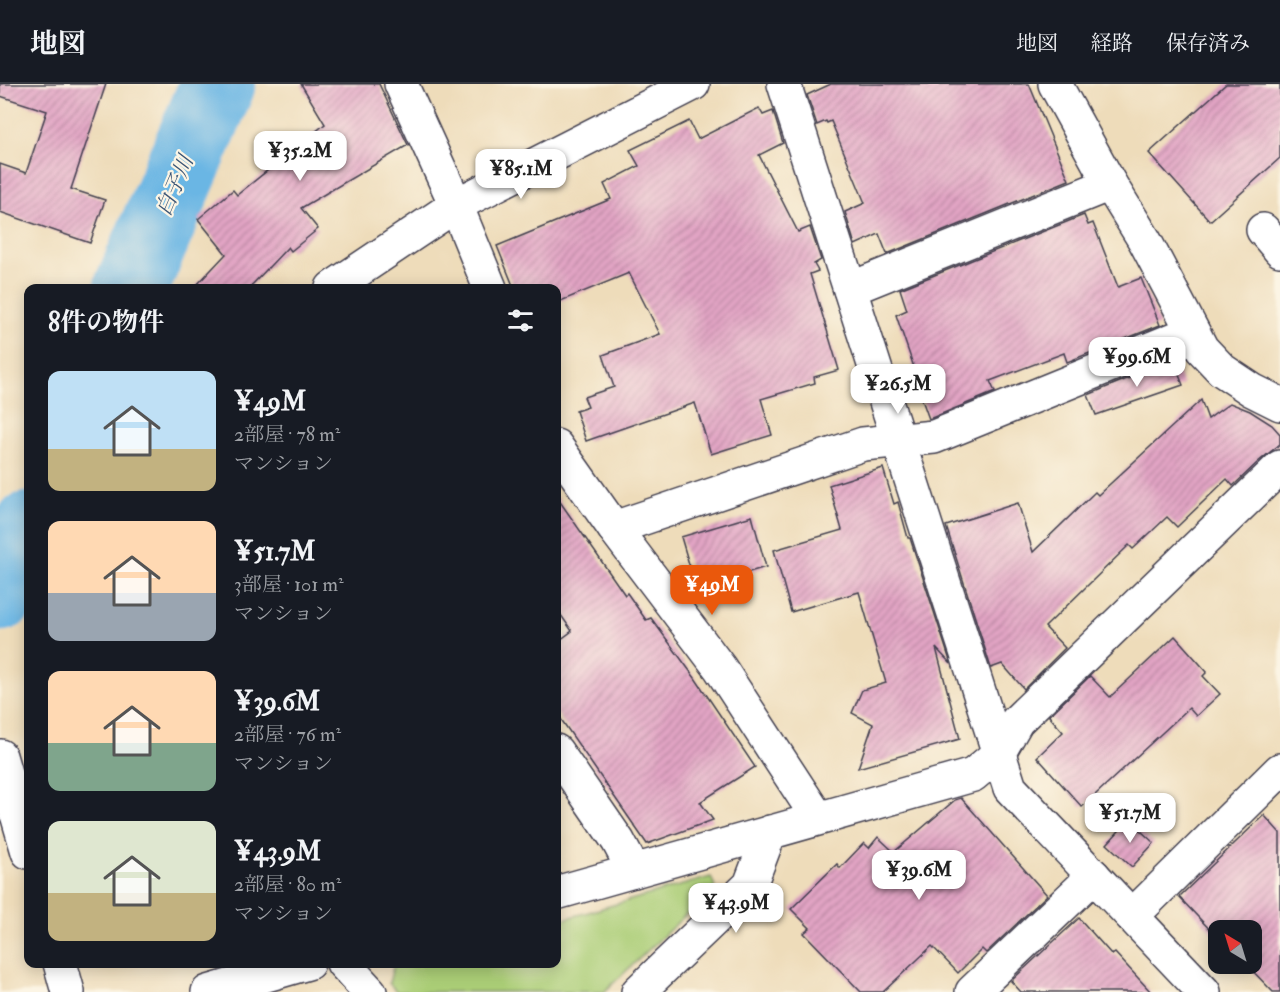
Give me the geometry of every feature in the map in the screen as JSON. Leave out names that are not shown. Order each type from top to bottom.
[{"type":"street","points":[[401,84],[456,205],[488,284]]},
{"type":"street","points":[[338,284],[456,205],[693,84]]},
{"type":"street","points":[[784,84],[1010,788],[1204,992]]},
{"type":"street","points":[[1054,84],[1145,241],[1203,349],[1222,370],[1252,390],[1280,404]]},
{"type":"street","points":[[850,289],[1110,184]]},
{"type":"street","points":[[614,528],[863,444],[934,437],[1192,332]]},
{"type":"street","points":[[561,453],[614,528],[720,668],[818,818]]},
{"type":"street","points":[[561,892],[973,775],[998,754],[1017,721],[1280,467]]},
{"type":"street","points":[[0,756],[24,838]]},
{"type":"street","points":[[561,758],[618,841],[634,871]]},
{"type":"street","points":[[1132,916],[1280,770]]},
{"type":"street","points":[[638,992],[750,885],[770,832]]},
{"type":"street","points":[[972,992],[1094,876]]},
{"type":"street","points":[[61,968],[68,992]]},
{"type":"street","points":[[208,992],[291,968]]},
{"type":"street","points":[[348,968],[370,992]]},
{"type":"green space","points":[[711,877],[715,887],[604,992],[397,992],[389,983],[393,968],[561,968],[561,920]]},
{"type":"building","points":[[0,84],[106,84],[71,189],[105,200],[90,243],[0,212],[0,164],[26,173],[47,111],[0,96]]},
{"type":"building","points":[[301,84],[379,84],[408,145],[301,208],[318,229],[291,251],[288,247],[253,284],[198,284],[226,254],[198,219],[233,190],[237,195],[325,124]]},
{"type":"building","points":[[831,84],[1029,84],[1069,180],[887,254],[879,234],[855,245],[845,212],[865,203],[831,121],[817,125],[807,95]]},
{"type":"building","points":[[1226,84],[1280,84],[1280,158],[1210,221],[1149,153]]},
{"type":"building","points":[[759,108],[763,115],[773,111],[783,143],[759,155],[798,232],[810,227],[821,260],[814,264],[818,271],[810,274],[839,370],[814,377],[815,383],[761,399],[772,435],[711,454],[695,403],[586,441],[576,411],[588,407],[584,397],[614,387],[603,355],[660,334],[629,273],[561,301],[561,284],[512,284],[497,246],[611,199],[604,184],[639,166],[630,150],[689,121],[698,139]]},
{"type":"building","points":[[1084,215],[1088,225],[1093,223],[1118,287],[1141,278],[1160,325],[1067,362],[1064,353],[990,381],[995,392],[929,419],[896,315],[907,310],[900,289]]},
{"type":"building","points":[[1173,360],[1183,385],[1096,415],[1088,395]]},
{"type":"building","points":[[1201,400],[1208,419],[1230,403],[1250,411],[1272,425],[1280,434],[1280,444],[1233,486],[1227,479],[1177,527],[1167,517],[1133,549],[1129,545],[1045,627],[1065,648],[1024,689],[1002,664],[991,668],[946,526],[1018,503],[1033,552],[1095,492],[1098,495]]},
{"type":"building","points":[[883,468],[894,504],[898,502],[951,664],[936,648],[960,739],[858,768],[873,724],[852,713],[862,690],[886,683],[859,592],[791,612],[774,550],[842,530],[829,485]]},
{"type":"building","points":[[561,503],[625,595],[627,593],[646,620],[651,618],[755,767],[700,802],[713,820],[647,844],[561,719],[561,639],[572,631],[561,615]]},
{"type":"building","points":[[752,516],[766,567],[696,588],[681,537]]},
{"type":"building","points":[[1175,636],[1207,672],[1203,676],[1220,694],[1196,716],[1189,708],[1082,807],[1037,757],[1063,732],[1049,716],[1090,676],[1110,697]]},
{"type":"building","points":[[961,798],[1047,895],[986,953],[982,949],[958,973],[932,946],[883,992],[861,992],[804,933],[810,928],[791,909],[837,864],[840,868],[864,843],[869,848],[878,837],[894,852],[955,800]]},
{"type":"building","points":[[1264,815],[1280,833],[1280,992],[1273,992],[1256,974],[1262,974],[1262,920],[1208,920],[1208,927],[1179,897]]},
{"type":"building","points":[[1129,820],[1154,843],[1132,867],[1107,844]]},
{"type":"building","points":[[1079,918],[1112,955],[1115,953],[1151,992],[1021,992],[1011,981]]},
{"type":"waterway","name":"白子川","points":[[133,284],[218,84]]},
{"type":"waterway","name":"白子川","points":[[0,594],[24,538]]}]
